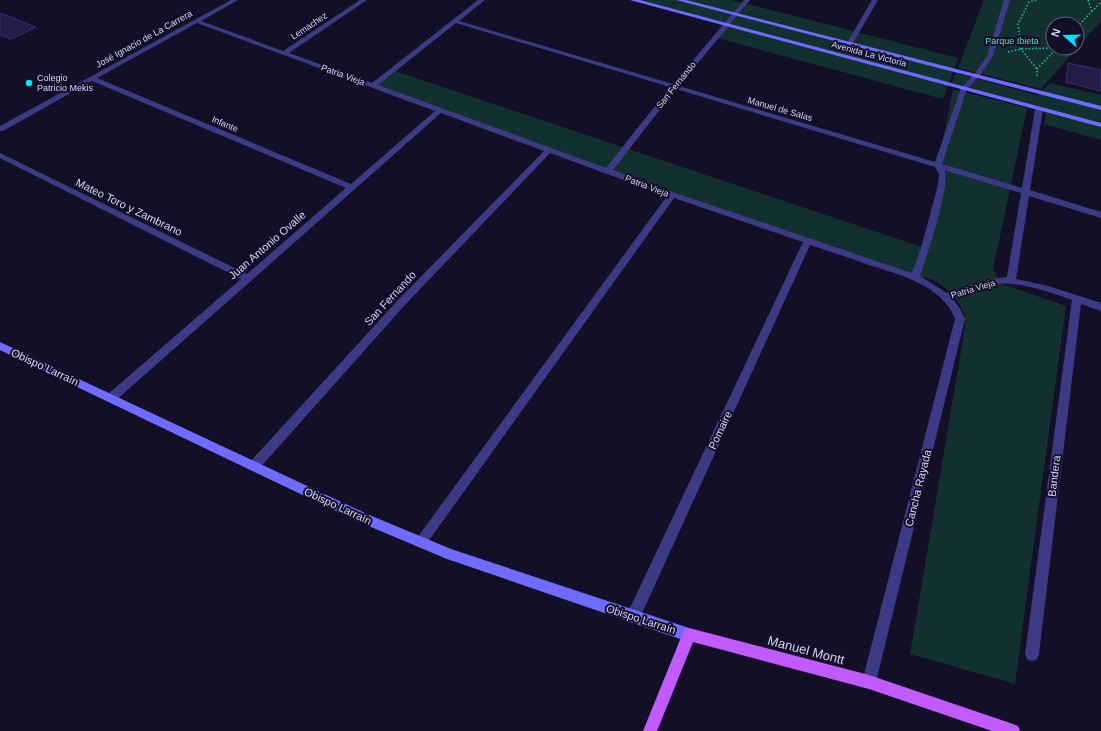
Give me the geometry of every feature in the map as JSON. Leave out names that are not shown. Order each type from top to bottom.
[{"type":"main road","name":"Avenida La Victoria","points":[[633,0],[1101,125]]},
{"type":"main road","name":"Avenida La Victoria","points":[[679,0],[1101,108]]},
{"type":"main road","name":"Obispo Larraín","points":[[0,346],[363,518],[450,555],[688,635]]},
{"type":"main road","name":"Manuel Montt","points":[[688,635],[869,682],[1013,731]]},
{"type":"main road","points":[[650,731],[688,635]]},
{"type":"street","name":"José Ignacio de La Carrera","points":[[0,129],[235,0]]},
{"type":"street","name":"Lemachez","points":[[284,53],[364,0]]},
{"type":"street","points":[[372,86],[482,0]]},
{"type":"street","name":"San Fernando","points":[[608,171],[674,87],[747,0]]},
{"type":"street","points":[[850,43],[874,0]]},
{"type":"street","points":[[915,277],[925,248],[942,185],[943,174],[938,164],[964,88],[977,76],[990,56],[1007,0]]},
{"type":"street","name":"Patria Vieja","points":[[196,21],[608,171],[672,196],[915,277],[947,298],[997,281],[1011,281],[1077,298],[1101,307]]},
{"type":"street","name":"Manuel de Salas","points":[[454,21],[938,164],[1101,215]]},
{"type":"street","name":"Infante","points":[[91,78],[351,187]]},
{"type":"street","points":[[1011,281],[1039,109]]},
{"type":"street","name":"Juan Antonio Ovalle","points":[[111,398],[440,110]]},
{"type":"street","name":"San Fernando","points":[[254,466],[401,303],[549,150]]},
{"type":"street","name":"Mateo Toro y Zambrano","points":[[0,155],[248,278]]},
{"type":"street","points":[[420,542],[672,196]]},
{"type":"street","name":"Pomaire","points":[[633,617],[807,242]]},
{"type":"street","name":"Cancha Rayada","points":[[869,682],[960,319],[958,311],[947,298]]},
{"type":"street","name":"Bandera","points":[[1032,654],[1077,298]]},
{"type":"path","points":[[1036,0],[1029,2],[1018,24],[1021,49],[1038,69]]},
{"type":"path","points":[[1088,0],[1092,12]]},
{"type":"path","points":[[1085,19],[1101,2]]},
{"type":"path","points":[[990,56],[1021,49],[1045,48]]},
{"type":"path","points":[[1037,91],[1038,69],[1050,56]]},
{"type":"green space","points":[[633,0],[732,0],[958,58],[943,99],[717,38],[726,25]]},
{"type":"green space","name":"Parque Ibieta","points":[[984,0],[1101,0],[1101,21],[1085,39],[1085,16],[1045,16],[1045,56],[1070,56],[1041,89],[958,68]]},
{"type":"green space","points":[[392,70],[925,248],[942,185],[938,165],[953,89],[1027,108],[993,270],[1002,284],[1066,306],[1015,684],[910,654],[965,323],[965,318],[958,302],[946,288],[931,279],[915,277],[807,242],[372,86]]},
{"type":"green space","points":[[955,73],[1038,95],[1050,83],[1101,95],[1101,140],[1044,124],[1046,108],[952,83]]},
{"type":"building","points":[[0,13],[36,27],[11,39],[0,35]]},
{"type":"building","points":[[1068,63],[1101,70],[1101,91],[1066,82]]},
{"type":"place","name":"Colegio Patricio Mekis","points":[[29,83]]}]
